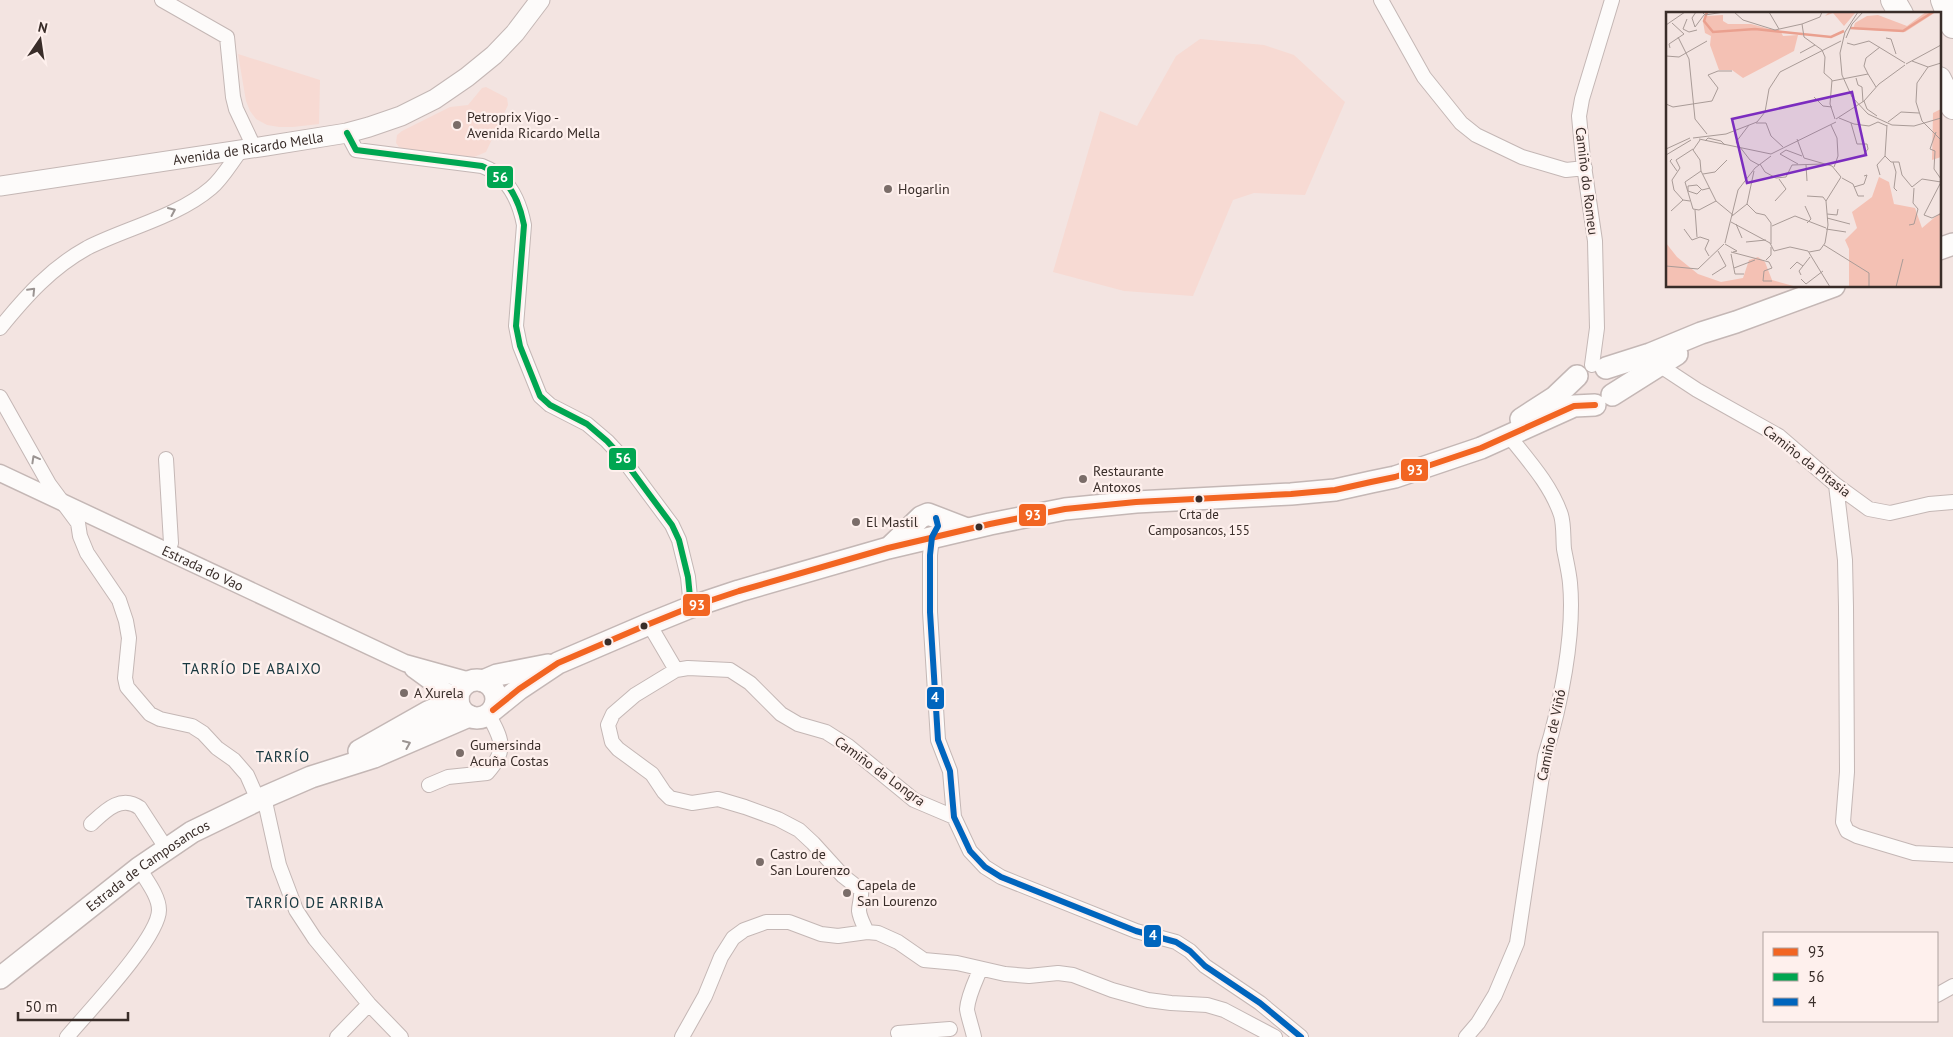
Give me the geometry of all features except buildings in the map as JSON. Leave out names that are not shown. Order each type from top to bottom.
[{"type":"highway","points":[[1893,0],[1900,12]]},
{"type":"highway","points":[[1943,0],[1953,26]]},
{"type":"highway","points":[[1940,81],[1953,107]]},
{"type":"main road","name":"Avenida de Ricardo Mella","points":[[0,186],[346,133],[369,127],[400,116],[434,99],[467,78],[494,55],[515,33],[540,0]]},
{"type":"main road","points":[[1940,249],[1953,244]]},
{"type":"main road","points":[[1448,458],[1504,429],[1592,370],[1650,354],[1701,333],[1829,288]]},
{"type":"main road","points":[[1592,370],[1575,390],[1578,396],[1588,404],[1604,400],[1663,368],[1736,322]]},
{"type":"main road","points":[[929,525],[967,529],[1085,507],[1136,502],[1334,490],[1395,477],[1481,448],[1574,406],[1604,400],[1615,390],[1614,378],[1592,370]]},
{"type":"main road","name":"Estrada de Camposancos","points":[[0,978],[166,848],[192,832],[311,777],[428,712],[519,689],[558,663],[648,624],[691,607],[888,548],[929,525]]},
{"type":"main road","name":"Estrada de Camposancos","points":[[311,777],[374,757],[474,700],[497,675],[558,663]]},
{"type":"street","points":[[0,328],[31,291],[56,268],[88,248],[183,206],[212,188],[248,148],[233,97],[227,37],[162,0]]},
{"type":"street","points":[[1381,0],[1424,77],[1461,123],[1476,135],[1522,157],[1566,170],[1585,168]]},
{"type":"street","name":"Camiño do Romeu","points":[[1592,370],[1597,328],[1596,270],[1592,214],[1580,116],[1582,99],[1612,0]]},
{"type":"street","points":[[346,133],[356,150],[482,166],[494,171],[504,179],[522,213],[524,225],[516,326],[520,346],[540,396],[550,405],[587,424],[607,441],[620,455],[672,526],[679,540],[688,577],[691,607]]},
{"type":"street","name":"Camiño da Pitasia","points":[[1663,368],[1779,436],[1836,485],[1869,509],[1890,513],[1929,504],[1953,502]]},
{"type":"street","points":[[0,398],[60,501],[78,523],[80,536],[87,553],[119,600],[129,638],[125,678],[127,687],[150,714],[160,719],[192,726],[234,760],[247,775],[261,799],[279,865],[296,910],[315,939],[369,1004],[401,1037]]},
{"type":"street","name":"Camiño de Viñó","points":[[1466,1037],[1478,1023],[1495,994],[1517,942],[1545,756],[1553,729],[1563,676],[1570,621],[1570,583],[1564,549],[1562,516],[1548,486],[1509,436]]},
{"type":"street","points":[[166,459],[171,543],[166,552]]},
{"type":"street","name":"Estrada do Vao","points":[[0,473],[405,663],[474,700]]},
{"type":"street","points":[[1836,485],[1845,560],[1846,608],[1847,772],[1843,822],[1847,831],[1857,836],[1914,852],[1953,855]]},
{"type":"street","points":[[929,525],[930,612],[938,740],[950,771],[954,817],[970,851],[984,867],[1001,876],[1136,931],[1176,942],[1190,951],[1205,966],[1260,1003],[1301,1037]]},
{"type":"street","points":[[648,624],[676,670]]},
{"type":"street","name":"Estrada do Vao","points":[[405,663],[435,685],[474,700]]},
{"type":"street","name":"Camiño da Longra","points":[[867,932],[861,920],[859,910],[862,898],[861,890],[843,876],[799,830],[778,819],[745,806],[718,799],[692,803],[670,798],[652,774],[618,749],[612,742],[608,725],[613,714],[635,695],[676,670],[688,668],[730,670],[750,683],[781,714],[798,724],[826,732],[848,746],[914,800],[954,817]]},
{"type":"street","points":[[428,712],[435,701],[435,685]]},
{"type":"street","points":[[429,785],[448,777],[487,773],[496,764],[502,751],[501,741],[474,700]]},
{"type":"street","points":[[91,824],[106,809],[115,804],[127,802],[135,804],[140,808],[166,848]]},
{"type":"street","points":[[67,1037],[142,947],[158,917],[159,909],[156,897],[139,868]]},
{"type":"street","points":[[682,1037],[705,996],[721,957],[733,938],[744,930],[766,922],[789,922],[821,934],[838,936],[867,932],[878,933],[898,942],[924,960],[957,963],[980,970],[1021,976],[1058,973],[1073,975],[1112,990],[1148,1000],[1207,1005],[1224,1010],[1275,1037]]},
{"type":"street","points":[[898,1033],[948,1033],[967,1011],[970,994],[980,970]]},
{"type":"street","points":[[1938,994],[1953,986]]},
{"type":"street","points":[[337,1037],[369,1004]]},
{"type":"street","points":[[967,1011],[971,1019],[974,1037]]},
{"type":"shaded area","points":[[1200,39],[1264,45],[1294,55],[1345,102],[1305,195],[1254,193],[1233,200],[1193,296],[1124,291],[1053,272],[1100,111],[1137,126],[1176,56]]},
{"type":"shaded area","points":[[238,54],[320,80],[319,124],[279,127],[267,125],[256,119],[246,101]]},
{"type":"shaded area","name":"Petroprix Vigo - Avenida Ricardo Mella","points":[[486,87],[507,98],[508,105],[486,152],[474,157],[407,150],[399,147],[396,143],[397,135],[402,131],[450,107],[468,105],[482,88]]},
{"type":"transit line","name":"56","points":[[347,133],[356,150],[482,166],[499,176],[511,190],[519,206],[524,225],[516,326],[520,346],[540,396],[550,405],[587,424],[607,441],[620,455],[672,525],[679,540],[688,577],[691,607]]},
{"type":"transit line","name":"93","points":[[493,710],[519,689],[558,663],[649,624],[691,607],[739,591],[888,548],[1065,509],[1136,502],[1335,490],[1395,477],[1481,448],[1574,406],[1595,405]]},
{"type":"transit line","name":"4","points":[[936,518],[938,526],[932,537],[930,555],[930,612],[938,740],[950,771],[954,817],[970,851],[985,867],[1001,877],[1136,931],[1176,942],[1190,951],[1205,966],[1260,1003],[1301,1037]]},
{"type":"place","name":"Petroprix Vigo - Avenida Ricardo Mella","points":[[457,125]]},
{"type":"place","name":"Hogarlin","points":[[888,189]]},
{"type":"place","name":"Restaurante Antoxos","points":[[1083,479]]},
{"type":"place","name":"Crta de Camposancos, 155","points":[[1199,499]]},
{"type":"place","name":"El Mastil","points":[[856,522]]},
{"type":"place","name":"A Xurela","points":[[404,693]]},
{"type":"place","name":"Gumersinda Acuña Costas","points":[[460,753]]},
{"type":"place","name":"Castro de San Lourenzo","points":[[760,862]]},
{"type":"place","name":"Capela de San Lourenzo","points":[[847,893]]},
{"type":"district","name":"TARRÍO DE ABAIXO","points":[[252,669]]},
{"type":"district","name":"TARRÍO","points":[[283,757]]},
{"type":"district","name":"TARRÍO DE ARRIBA","points":[[315,903]]}]
